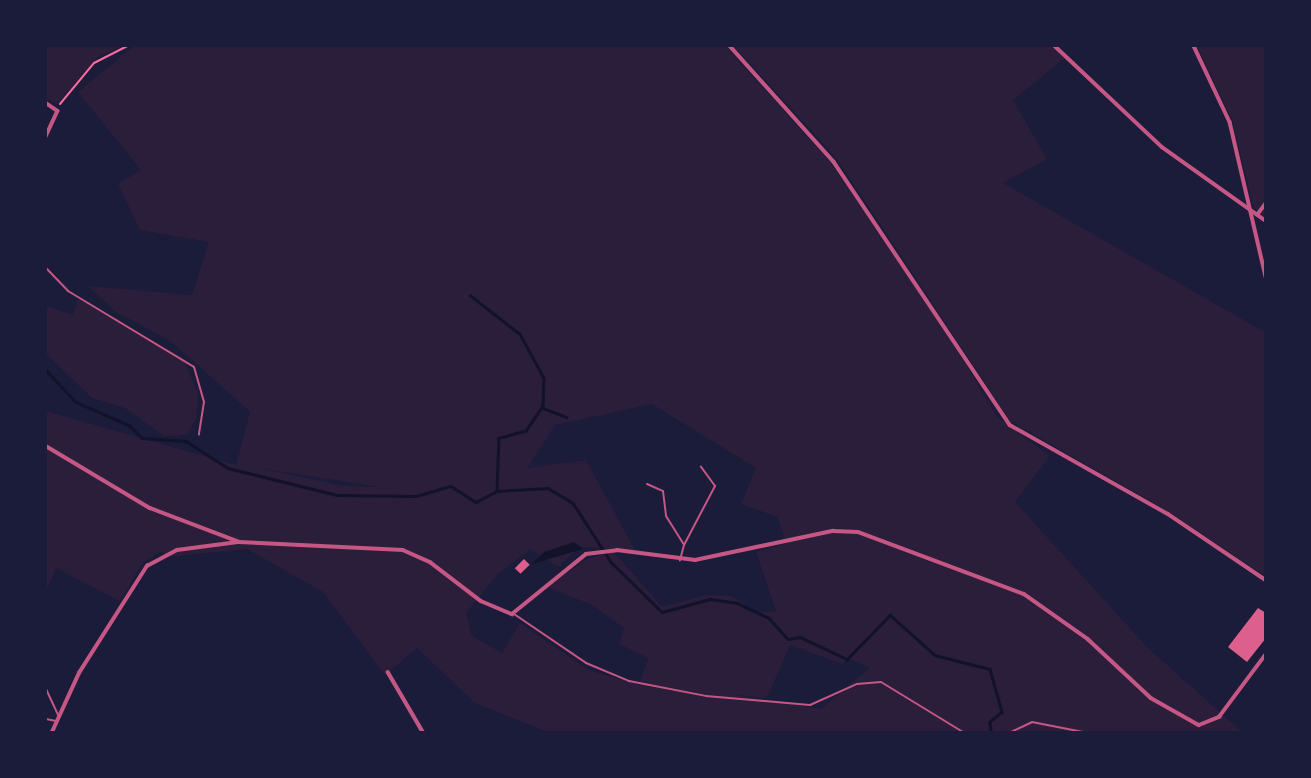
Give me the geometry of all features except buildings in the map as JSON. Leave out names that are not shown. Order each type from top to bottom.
[{"type":"street","points":[[730,46],[834,162],[1010,425],[1168,514],[1265,580]]},
{"type":"street","points":[[1055,46],[1162,147],[1265,221]]},
{"type":"street","points":[[1194,46],[1230,122],[1265,277]]},
{"type":"street","points":[[46,103],[57,108],[46,137]]},
{"type":"street","points":[[1256,215],[1265,204]]},
{"type":"street","points":[[46,446],[150,508],[239,542]]},
{"type":"street","points":[[52,733],[148,566],[177,550],[239,542],[403,550],[430,562],[481,601],[512,614],[573,560],[601,551],[680,560],[833,531],[865,534],[1032,598],[1151,698],[1199,724],[1219,717],[1265,653]]},
{"type":"street","points":[[388,672],[423,733]]},
{"type":"lane","points":[[46,268],[75,295],[194,367],[204,402],[199,435]]},
{"type":"lane","points":[[680,560],[684,545],[715,486],[701,467]]},
{"type":"lane","points":[[647,484],[663,491],[666,516],[684,545]]},
{"type":"lane","points":[[512,614],[586,663],[629,681],[803,705],[877,682],[963,733]]},
{"type":"lane","points":[[46,689],[58,719],[46,719]]},
{"type":"lane","points":[[1011,733],[1037,722],[1083,733]]},
{"type":"path","points":[[57,108],[94,63],[128,46]]},
{"type":"shaded area","points":[[46,46],[122,46],[98,57],[57,104],[46,99]]},
{"type":"shaded area","points":[[134,46],[725,46],[831,163],[933,309],[997,417],[1050,456],[1015,502],[1148,648],[1242,732],[547,732],[475,703],[417,648],[385,675],[323,592],[247,549],[168,557],[161,551],[142,563],[120,601],[56,568],[46,592],[46,411],[236,465],[250,412],[172,342],[116,312],[88,286],[192,295],[209,242],[140,230],[118,184],[141,170],[78,92]],"holes":[[[652,404],[756,468],[741,504],[778,517],[786,543],[756,552],[776,612],[756,612],[732,596],[705,595],[662,607],[614,552],[587,559],[547,587],[592,605],[624,628],[619,644],[648,658],[639,685],[589,670],[520,623],[502,653],[471,635],[466,613],[497,575],[530,549],[558,567],[580,547],[635,550],[586,460],[527,468],[555,425]],[[259,468],[380,487],[344,486]],[[790,645],[842,664],[849,659],[870,668],[821,709],[730,694],[767,698]]]},
{"type":"shaded area","points":[[734,46],[1051,46],[1065,58],[1013,100],[1047,159],[1003,183],[1265,332],[1265,576],[1161,507],[1010,421],[837,159]]},
{"type":"shaded area","points":[[1197,46],[1265,46],[1265,217],[1253,206],[1232,120]]},
{"type":"shaded area","points":[[78,299],[183,358],[198,393],[196,419],[187,435],[164,436],[125,408],[92,398],[46,354],[46,306],[73,315]]},
{"type":"shaded area","points":[[574,542],[583,549],[532,564],[544,552]]},
{"type":"waterway","points":[[470,295],[520,334],[544,378],[543,406],[526,431],[499,438],[497,491]]},
{"type":"waterway","points":[[46,370],[76,402],[129,425],[142,438],[186,441],[228,468],[337,495],[416,496],[451,486],[476,502],[497,491],[548,488],[573,503],[611,562],[662,612],[710,599],[737,603],[769,618],[788,639],[800,637],[847,659],[890,615],[935,655],[990,669],[1002,712],[990,722],[991,732]]},
{"type":"waterway","points":[[543,408],[566,417]]}]
